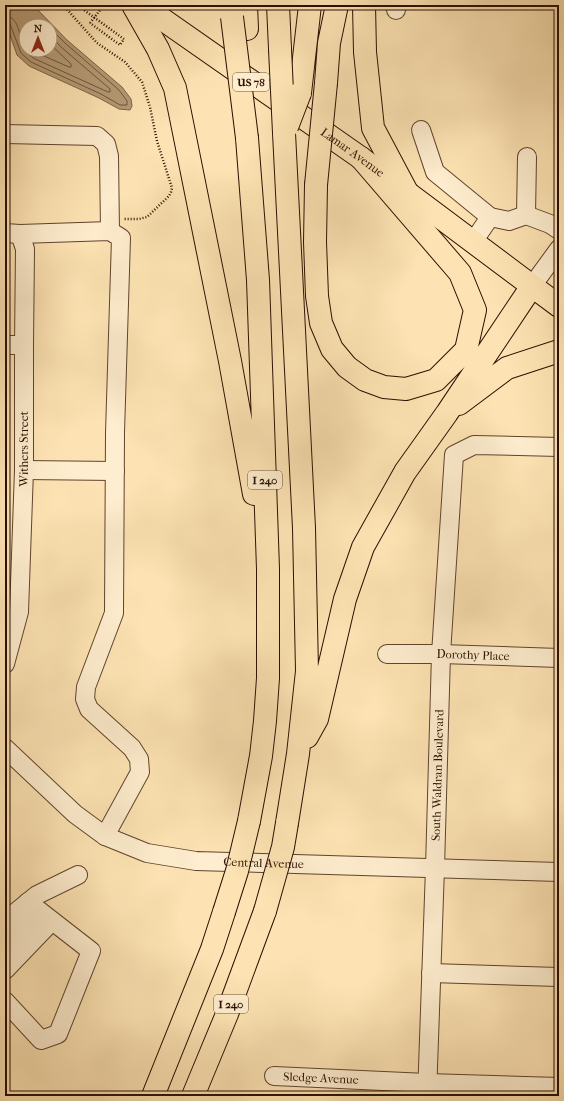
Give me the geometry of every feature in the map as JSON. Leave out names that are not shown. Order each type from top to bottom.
[{"type":"main road","points":[[133,5],[158,49],[175,88],[230,361],[268,569]]},
{"type":"main road","name":"Lamar Avenue","points":[[142,5],[361,158],[559,306]]},
{"type":"main road","name":"I 240","points":[[193,1096],[227,1014],[265,911],[283,847],[298,754],[307,670],[304,528],[278,5]]},
{"type":"main road","points":[[284,133],[300,93],[310,5]]},
{"type":"main road","points":[[337,5],[329,43],[316,185],[315,242],[317,296],[321,323],[332,349],[347,367],[365,380],[384,386],[406,389],[436,380],[466,350],[475,310],[460,273],[361,158]]},
{"type":"main road","points":[[364,5],[365,52],[374,128],[407,192]]},
{"type":"main road","name":"I 240","points":[[153,1096],[203,971],[237,871],[249,821],[265,721],[268,678],[268,569],[258,280],[239,14]]},
{"type":"main road","points":[[298,754],[317,719],[345,599],[363,547],[405,472],[447,413],[532,286]]},
{"type":"main road","points":[[447,413],[507,368],[559,351]]},
{"type":"street","points":[[421,130],[435,172],[490,217],[509,221],[526,215],[550,224],[559,230]]},
{"type":"street","points":[[5,134],[97,136],[106,144],[110,156],[114,229],[114,614],[86,687],[85,699],[89,709],[132,748],[139,759],[140,772],[105,836]]},
{"type":"street","points":[[526,215],[528,157]]},
{"type":"street","points":[[473,242],[490,217]]},
{"type":"street","points":[[12,234],[114,229]]},
{"type":"street","name":"Withers Street","points":[[5,664],[19,612],[13,570],[24,470],[26,249],[12,234]]},
{"type":"street","points":[[532,286],[559,249]]},
{"type":"street","points":[[5,345],[24,344]]},
{"type":"street","name":"South Waldran Boulevard","points":[[427,1090],[432,973],[441,654],[454,455],[474,445],[559,447]]},
{"type":"street","points":[[24,470],[115,471]]},
{"type":"street","name":"Dorothy Place","points":[[387,654],[441,654],[559,658]]},
{"type":"street","name":"Central Avenue","points":[[5,748],[75,814],[105,836],[147,852],[196,861],[559,872]]},
{"type":"street","points":[[5,970],[40,912],[37,895],[78,875]]},
{"type":"street","points":[[5,920],[40,912]]},
{"type":"street","points":[[5,946],[40,912]]},
{"type":"street","points":[[5,1001],[41,1040],[58,1034],[91,951],[40,912]]},
{"type":"street","points":[[432,973],[559,978]]},
{"type":"street","name":"Sledge Avenue","points":[[274,1076],[427,1090],[559,1087]]},
{"type":"path","points":[[63,5],[97,43],[125,62],[142,82],[150,107],[157,141],[172,188],[172,192],[169,196],[147,217],[114,229]]},
{"type":"path","points":[[77,5],[124,39],[120,45],[90,23],[104,5]]},
{"type":"water","points":[[5,5],[32,5],[46,18],[18,18],[18,56],[5,21]]},
{"type":"water","points":[[58,31],[122,87],[131,99],[132,106],[130,110],[119,109],[99,98],[29,66],[20,58],[58,58]]}]
